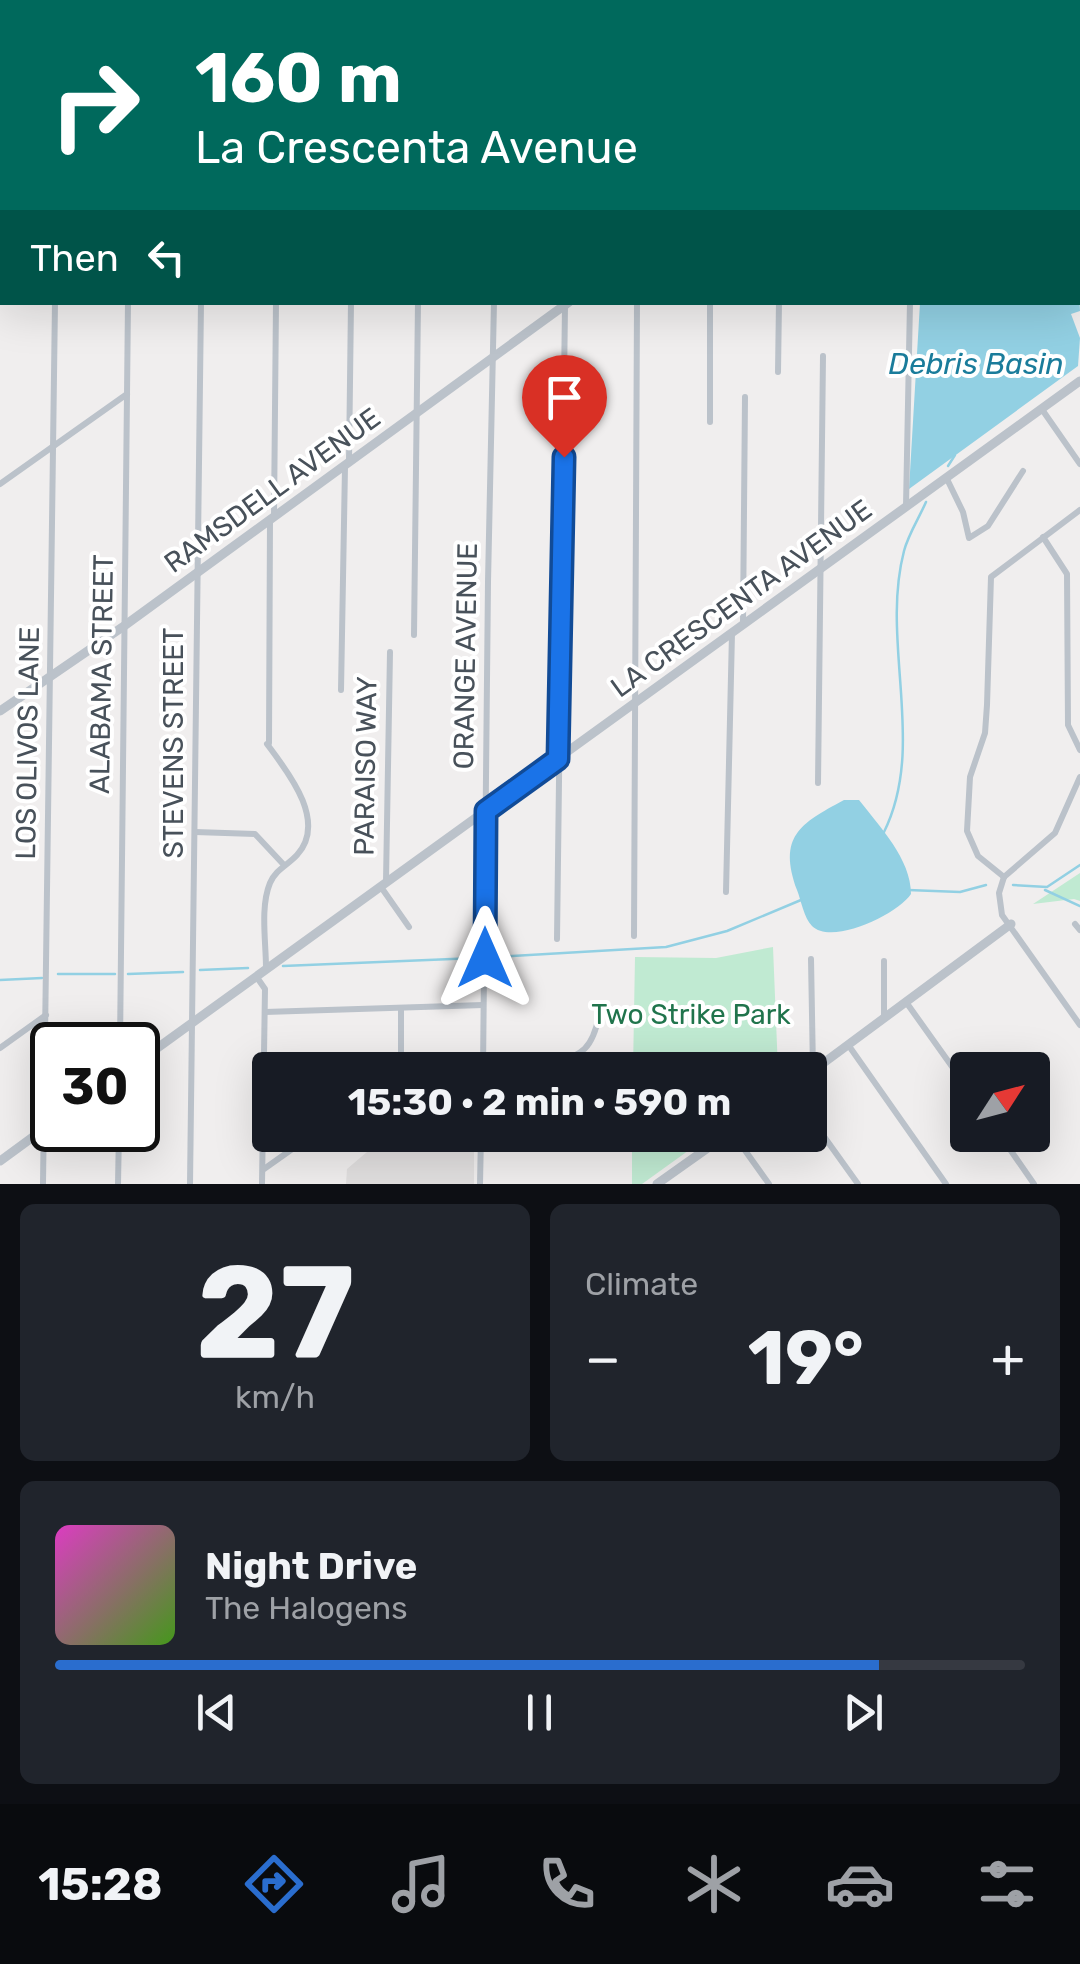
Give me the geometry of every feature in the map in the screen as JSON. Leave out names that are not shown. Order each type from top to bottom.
[{"type":"street","name":"LOS OLIVOS LANE","points":[[46,1022],[56,305]]},
{"type":"street","name":"ALABAMA STREET","points":[[120,1022],[128,305]]},
{"type":"street","name":"STEVENS STREET","points":[[190,1184],[201,305]]},
{"type":"street","points":[[266,968],[266,898],[270,884],[301,850],[306,834],[305,802],[268,744],[276,305]]},
{"type":"street","points":[[342,690],[351,305]]},
{"type":"street","points":[[414,635],[418,305]]},
{"type":"street","name":"ORANGE AVENUE","points":[[483,1052],[494,305]]},
{"type":"street","name":"RAMSDELL AVENUE","points":[[0,711],[124,626],[564,305]]},
{"type":"street","points":[[557,939],[567,305]]},
{"type":"street","points":[[634,936],[638,305]]},
{"type":"street","points":[[710,305],[710,422]]},
{"type":"street","points":[[778,372],[780,305]]},
{"type":"street","points":[[906,506],[910,305]]},
{"type":"street","points":[[818,783],[823,356]]},
{"type":"street","name":"LA CRESCENTA AVENUE","points":[[160,1046],[1080,381]]},
{"type":"street","points":[[0,484],[127,394]]},
{"type":"street","points":[[743,625],[745,397]]},
{"type":"street","points":[[1041,408],[1080,464]]},
{"type":"street","points":[[946,476],[964,512],[968,538],[988,526],[1023,472]]},
{"type":"street","points":[[1004,877],[978,856],[967,831],[970,777],[986,719],[992,577],[1080,510]]},
{"type":"street","points":[[1044,537],[1068,574],[1068,725],[1080,750]]},
{"type":"street","points":[[726,892],[732,633]]},
{"type":"street","name":"PARAISO WAY","points":[[390,652],[383,883],[409,927]]},
{"type":"street","points":[[1080,777],[1055,833],[1004,877],[999,902],[1002,915],[1080,1025]]},
{"type":"street","points":[[195,832],[255,834],[284,865]]},
{"type":"street","points":[[827,1061],[1010,924]]},
{"type":"street","points":[[811,959],[812,1052]]},
{"type":"street","points":[[884,961],[884,1020]]},
{"type":"street","points":[[256,976],[265,989],[262,1184]]},
{"type":"street","points":[[906,1002],[950,1064]]},
{"type":"street","points":[[265,1012],[483,1005]]},
{"type":"street","points":[[401,1010],[401,1052]]},
{"type":"street","points":[[583,1052],[596,1031],[600,1011]]},
{"type":"street","points":[[0,1048],[46,1015]]},
{"type":"street","points":[[849,1046],[946,1184]]},
{"type":"street","points":[[0,1161],[30,1139]]},
{"type":"street","points":[[827,1141],[858,1184]]},
{"type":"street","name":"LOS OLIVOS LANE","points":[[43,1184],[46,1152]]},
{"type":"street","points":[[118,1152],[118,1184]]},
{"type":"street","points":[[263,1170],[288,1152]]},
{"type":"street","points":[[480,1152],[480,1184]]},
{"type":"street","points":[[658,1184],[702,1152]]},
{"type":"street","points":[[746,1152],[769,1184]]},
{"type":"street","points":[[1012,1152],[1034,1184]]},
{"type":"street","points":[[672,1174],[678,1184]]},
{"type":"shaded area","points":[[367,1152],[474,1152],[474,1184],[346,1184],[347,1169]]},
{"type":"green space","points":[[1080,873],[1080,901],[1033,904]]},
{"type":"green space","name":"Two Strike Park","points":[[773,947],[777,1052],[633,1052],[635,957],[716,958]]},
{"type":"green space","points":[[632,1152],[686,1152],[642,1184],[632,1184]]},
{"type":"water","name":"Debris Basin","points":[[920,305],[1080,305],[1080,311],[1071,314],[1080,338],[1078,366],[909,489]]},
{"type":"water","points":[[844,800],[859,800],[885,832],[906,868],[911,894],[893,910],[864,925],[821,931],[812,926],[803,909],[792,872],[792,845],[804,825]]},
{"type":"waterway","points":[[948,466],[955,455]]},
{"type":"waterway","points":[[884,832],[896,799],[902,764],[898,586],[906,545],[926,502]]},
{"type":"waterway","points":[[1013,885],[1047,887],[1080,865]]},
{"type":"waterway","points":[[908,890],[960,892],[986,885]]},
{"type":"waterway","points":[[1045,890],[1080,906]]},
{"type":"waterway","points":[[495,957],[666,947],[727,931],[801,900]]},
{"type":"waterway","points":[[283,966],[476,958]]},
{"type":"waterway","points":[[200,970],[248,968]]},
{"type":"waterway","points":[[128,974],[183,972]]},
{"type":"waterway","points":[[58,974],[115,974]]},
{"type":"waterway","points":[[0,980],[42,978]]},
{"type":"route","points":[[485,958],[486,811],[558,759],[564,457]]}]
